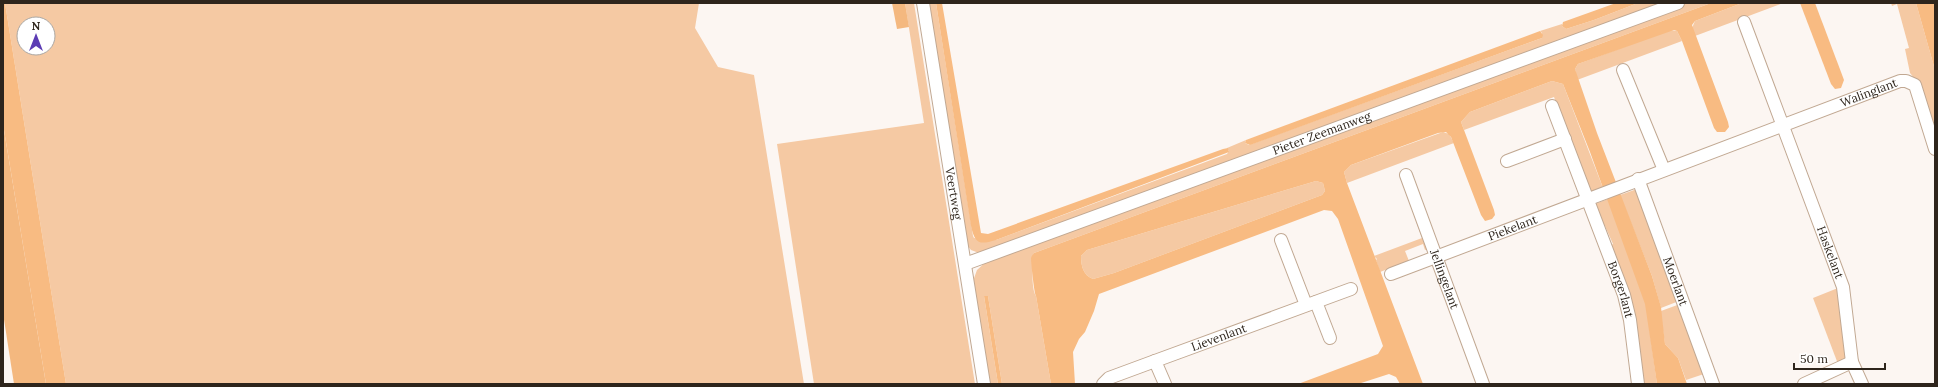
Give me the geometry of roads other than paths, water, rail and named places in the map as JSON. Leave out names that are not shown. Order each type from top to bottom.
[{"type":"street","name":"Veertweg","points":[[923,3],[984,384]]},
{"type":"street","name":"Pieter Zeemanweg","points":[[965,264],[1678,3]]},
{"type":"street","points":[[1744,22],[1782,125]]},
{"type":"street","points":[[1623,70],[1664,170]]},
{"type":"street","name":"Walinglant","points":[[1590,197],[1900,81],[1906,81],[1914,85],[1935,149]]},
{"type":"street","points":[[1552,106],[1590,197]]},
{"type":"street","name":"Haskelant","points":[[1782,125],[1843,287],[1852,362],[1862,384]]},
{"type":"street","points":[[1507,161],[1565,139]]},
{"type":"street","name":"Jellingelant","points":[[1406,175],[1483,384]]},
{"type":"street","name":"Moerlant","points":[[1633,181],[1713,384]]},
{"type":"street","name":"Piekelant","points":[[1436,256],[1590,197]]},
{"type":"street","name":"Borgerlant","points":[[1590,197],[1624,295],[1630,320],[1638,384]]},
{"type":"street","points":[[1281,240],[1311,304],[1330,338]]},
{"type":"street","points":[[1391,274],[1436,256]]},
{"type":"street","name":"Lievenlant","points":[[1103,384],[1109,378],[1351,289]]},
{"type":"street","points":[[1155,361],[1165,384]]},
{"type":"street","points":[[1804,384],[1852,362]]}]
